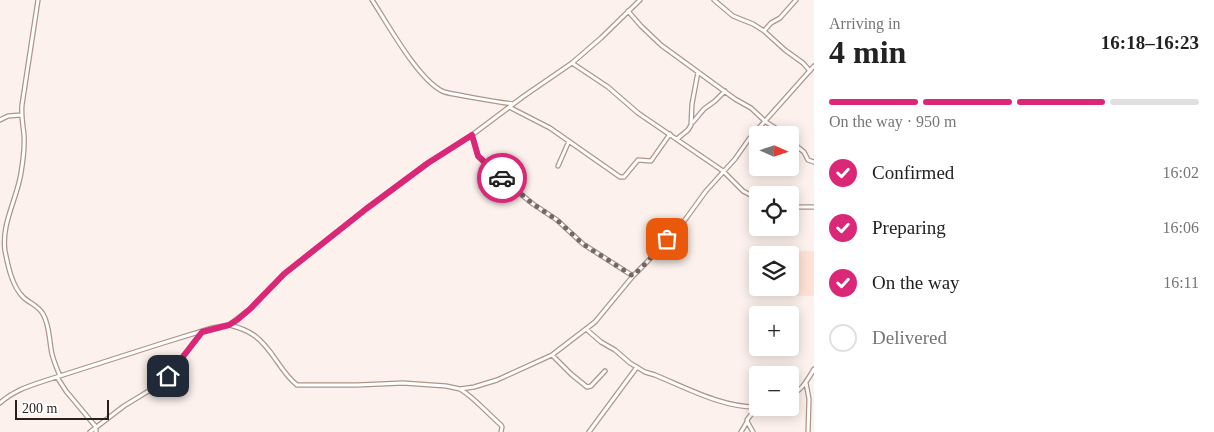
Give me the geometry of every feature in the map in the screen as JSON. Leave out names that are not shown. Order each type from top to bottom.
[{"type":"street","points":[[38,0],[23,94],[23,161],[18,188],[6,226],[5,250],[16,287],[22,296],[39,308],[44,317],[48,327],[58,376],[66,391],[96,427],[96,432]]},
{"type":"street","points":[[372,0],[410,58],[437,88],[447,92],[513,104]]},
{"type":"street","points":[[0,403],[21,389],[58,376],[229,325],[250,309],[284,274],[366,209],[428,163],[472,135],[572,63],[640,0]]},
{"type":"street","points":[[714,0],[733,16],[753,24],[764,31],[810,71]]},
{"type":"street","points":[[764,31],[771,23],[780,18],[796,0]]},
{"type":"street","points":[[628,11],[653,38],[773,126]]},
{"type":"street","points":[[572,63],[608,88],[638,113],[723,171],[749,194]]},
{"type":"street","points":[[229,325],[238,327],[256,336],[288,377],[298,385],[403,383],[460,388],[474,387],[497,380],[552,355],[595,322],[633,276],[682,224],[706,191],[814,66]]},
{"type":"street","points":[[692,123],[692,104],[698,72]]},
{"type":"street","points":[[677,139],[688,130],[704,109],[725,91]]},
{"type":"street","points":[[509,107],[550,128],[620,177],[624,177],[638,160],[651,161],[670,134]]},
{"type":"street","points":[[0,120],[8,116],[22,115]]},
{"type":"street","points":[[472,135],[478,156],[494,172],[533,204],[557,220],[583,244],[633,276]]},
{"type":"street","points":[[558,166],[569,141]]},
{"type":"street","points":[[799,148],[804,152],[808,160],[814,162]]},
{"type":"street","points":[[799,207],[814,207]]},
{"type":"street","points":[[586,330],[645,372],[706,397],[749,407]]},
{"type":"street","points":[[90,432],[124,406],[160,384],[202,332]]},
{"type":"street","points":[[552,355],[571,374],[587,386],[591,386],[605,371]]},
{"type":"street","points":[[589,432],[637,368]]},
{"type":"street","points":[[799,391],[814,369]]},
{"type":"street","points":[[806,383],[809,399],[808,432]]},
{"type":"street","points":[[460,388],[478,401],[501,425],[502,432]]},
{"type":"street","points":[[741,432],[750,416]]},
{"type":"street","points":[[748,422],[753,432]]},
{"type":"shaded area","points":[[799,251],[814,251],[814,296],[799,296]]},
{"type":"way so far","points":[[502,178],[533,204],[557,220],[583,244],[633,276],[667,239]]},
{"type":"route","points":[[168,376],[202,332],[229,325],[237,320],[284,274],[366,209],[428,163],[472,135],[478,156],[502,178]]}]
